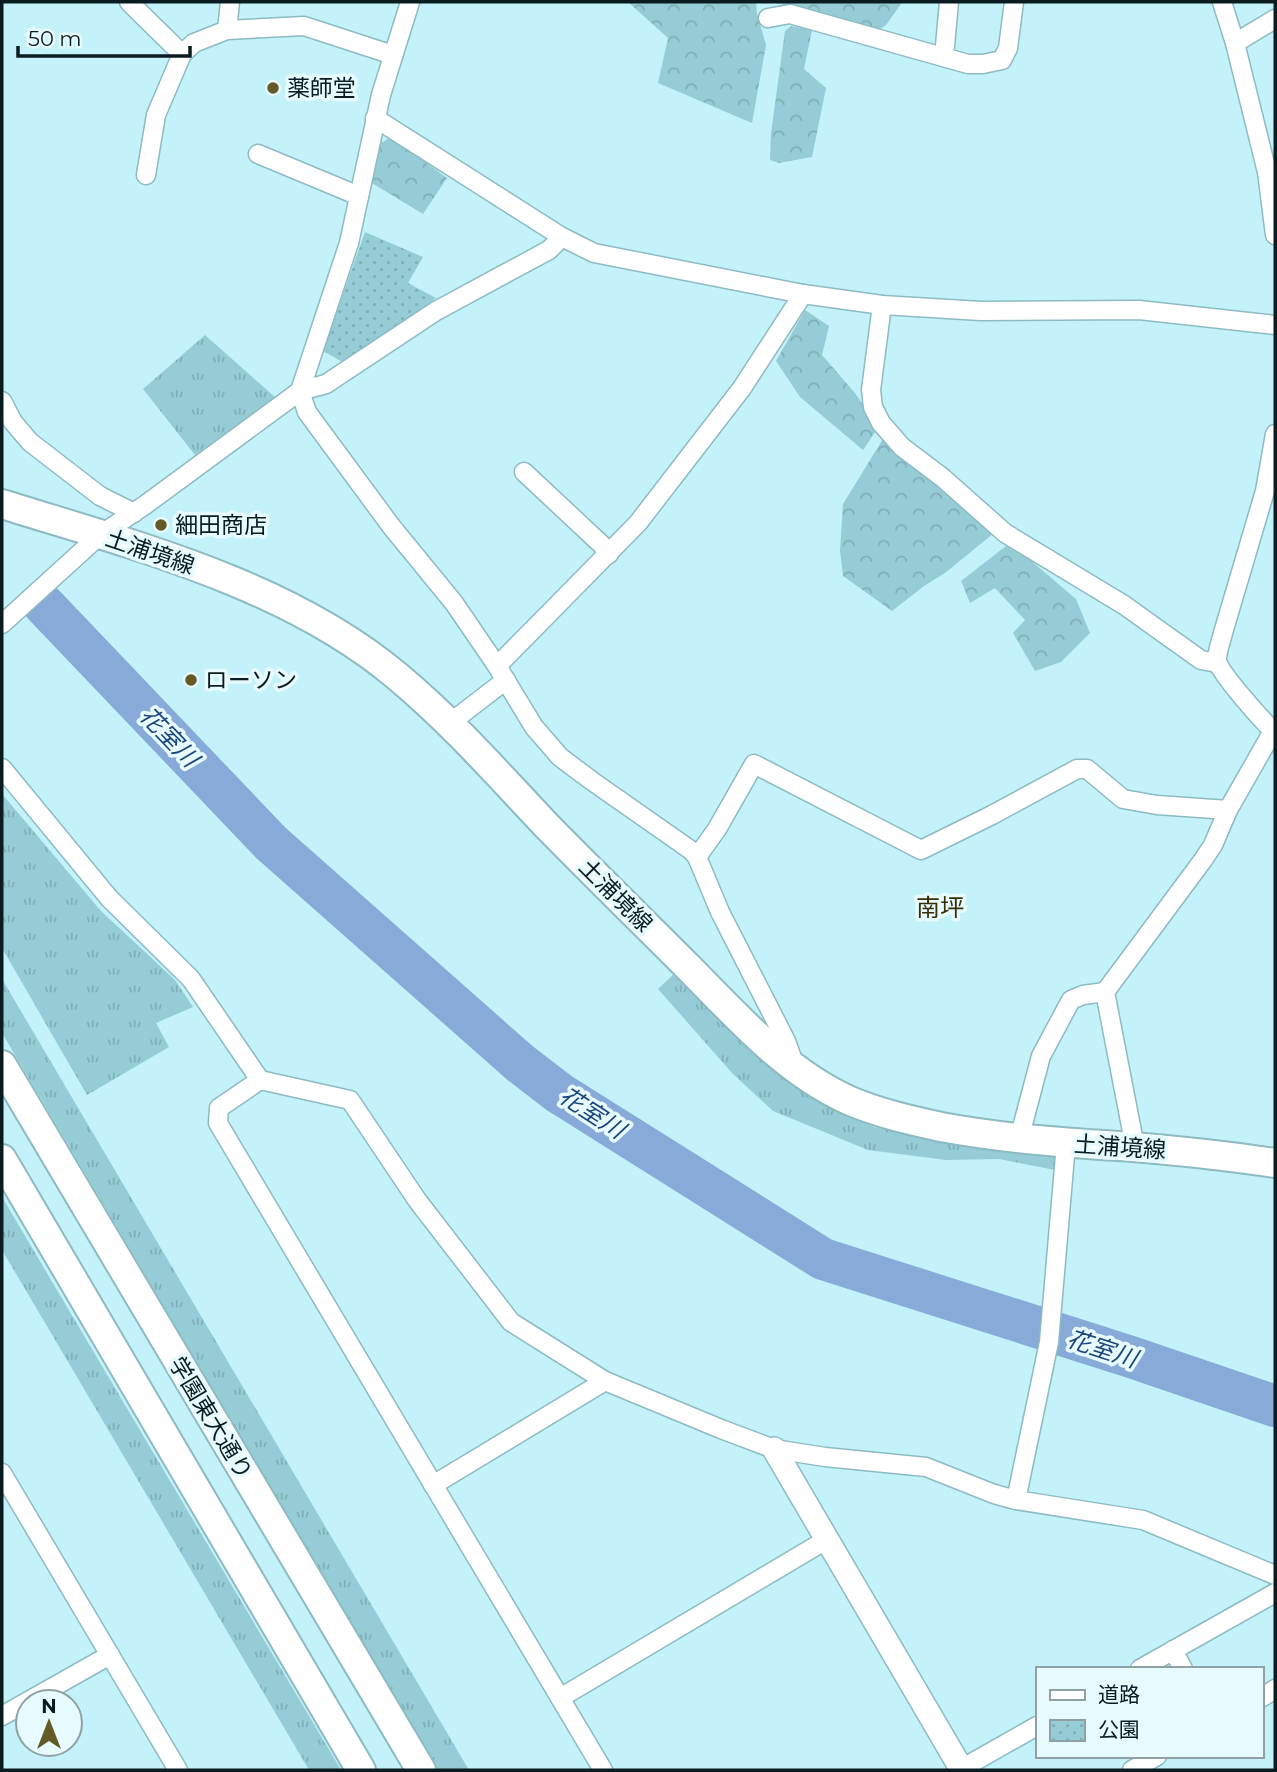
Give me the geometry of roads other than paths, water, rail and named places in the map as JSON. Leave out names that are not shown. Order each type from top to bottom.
[{"type":"main road","name":"土浦境線","points":[[2,504],[184,562],[252,588],[319,623],[357,647],[395,674],[450,723],[757,1037],[804,1075],[845,1099],[911,1121],[985,1135],[1066,1144],[1135,1147],[1275,1163]]},
{"type":"main road","name":"学園東大通り","points":[[2,1065],[421,1770]]},
{"type":"main road","points":[[2,1159],[361,1770]]},
{"type":"street","points":[[129,2],[182,54]]},
{"type":"street","points":[[227,30],[230,2]]},
{"type":"street","points":[[410,2],[375,118],[349,243],[300,391],[307,412],[391,526],[454,603],[502,673],[534,727],[560,757],[692,850],[720,912],[786,1041],[796,1068]]},
{"type":"street","points":[[944,57],[948,2]]},
{"type":"street","points":[[768,18],[790,14],[968,64],[983,64],[1002,60],[1008,48],[1014,2]]},
{"type":"street","points":[[1222,2],[1267,172],[1275,235]]},
{"type":"street","points":[[1235,43],[1275,19]]},
{"type":"street","points":[[146,175],[156,115],[182,54],[194,43],[227,30],[304,26],[393,55]]},
{"type":"street","points":[[375,118],[562,237],[594,253],[803,294],[882,305],[981,311],[1139,310],[1275,325]]},
{"type":"street","points":[[258,154],[359,197]]},
{"type":"street","points":[[2,624],[100,535],[300,391],[326,384],[436,311],[549,250],[562,237]]},
{"type":"street","points":[[450,723],[502,673],[638,523],[742,388],[803,294]]},
{"type":"street","points":[[882,305],[872,390],[873,407],[881,423],[902,447],[943,478],[1005,533],[1124,605],[1201,660],[1217,663]]},
{"type":"street","points":[[2,401],[13,422],[30,442],[100,496],[134,513]]},
{"type":"street","points":[[1019,1139],[1041,1056],[1071,1000],[1083,995],[1105,992],[1213,845],[1228,810],[1274,732],[1227,679],[1217,663],[1218,651],[1265,491],[1275,434]]},
{"type":"street","points":[[524,472],[609,554]]},
{"type":"street","points":[[697,857],[718,829],[754,764],[921,850],[1077,769],[1087,769],[1123,799],[1157,805],[1228,810]]},
{"type":"street","points":[[2,768],[109,898],[191,979],[260,1080],[350,1100],[417,1200],[511,1322],[605,1381],[774,1449],[926,1467],[1016,1500],[1143,1520],[1275,1575]]},
{"type":"street","points":[[1105,992],[1135,1147]]},
{"type":"street","points":[[260,1080],[219,1108],[218,1123],[603,1770]]},
{"type":"street","points":[[1016,1500],[1049,1342],[1066,1144]]},
{"type":"street","points":[[433,1485],[605,1381]]},
{"type":"street","points":[[774,1449],[961,1770],[1036,1727]]},
{"type":"street","points":[[2,1473],[178,1770]]},
{"type":"street","points":[[560,1698],[826,1540]]},
{"type":"street","points":[[1143,1667],[1275,1593]]},
{"type":"street","points":[[1172,1650],[1182,1667]]},
{"type":"street","points":[[2,1716],[110,1655]]},
{"type":"street","points":[[1132,1770],[1153,1758]]},
{"type":"waterway","name":"花室川","points":[[44,605],[271,843],[520,1063],[559,1093],[823,1259],[1275,1406]]},
{"type":"place","name":"薬師堂","points":[[273,88]]},
{"type":"place","name":"細田商店","points":[[161,525]]},
{"type":"place","name":"ローソン","points":[[191,680]]},
{"type":"district","name":"南坪","points":[[940,908]]}]
